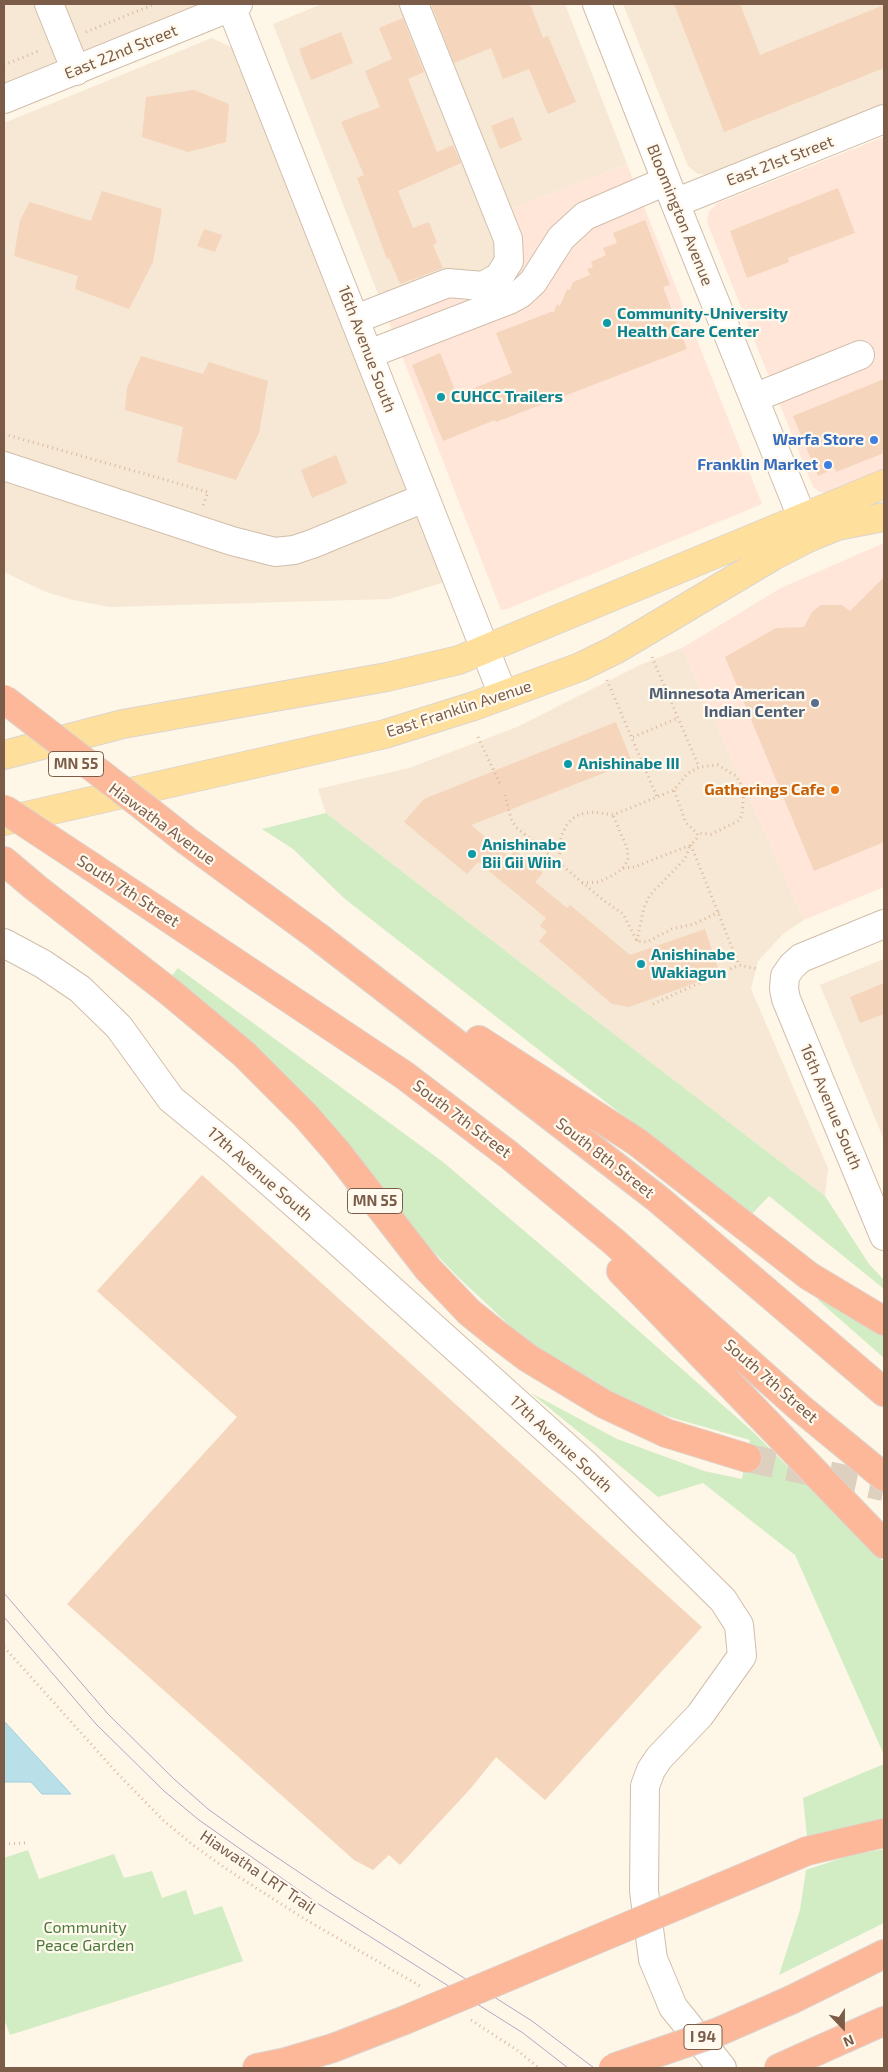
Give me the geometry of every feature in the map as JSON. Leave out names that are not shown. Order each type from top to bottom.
[{"type":"highway","points":[[4,700],[149,811]]},
{"type":"highway","name":"Hiawatha Avenue","points":[[4,718],[149,811],[317,936]]},
{"type":"highway","name":"South 7th Street","points":[[4,809],[291,998],[404,1075],[509,1155],[613,1241],[799,1407],[884,1477]]},
{"type":"highway","name":"MN 55","points":[[4,861],[171,993],[237,1048],[269,1078],[338,1153],[428,1269],[476,1317],[528,1358],[604,1404],[666,1432],[747,1458]]},
{"type":"highway","name":"MN 55","points":[[317,936],[637,1142],[809,1276],[884,1321]]},
{"type":"highway","name":"South 8th Street","points":[[317,936],[658,1198],[884,1392]]},
{"type":"highway","points":[[509,1155],[884,1544]]},
{"type":"highway","points":[[257,2068],[286,2062],[333,2048],[414,2017],[807,1851],[884,1833]]},
{"type":"highway","name":"I 94","points":[[613,2068],[718,2032],[791,2000],[884,1954]]},
{"type":"highway","points":[[779,2068],[884,2021]]},
{"type":"main road","name":"East Franklin Avenue","points":[[4,755],[123,724],[428,669],[459,660],[486,648],[806,527],[884,484]]},
{"type":"main road","name":"East Franklin Avenue","points":[[4,820],[385,734],[503,695],[580,667],[615,650],[773,556],[806,527],[838,526],[884,517]]},
{"type":"street","points":[[49,4],[76,71]]},
{"type":"street","points":[[356,320],[448,283],[483,286],[499,277],[509,261],[508,239],[414,4]]},
{"type":"street","name":"Bloomington Avenue","points":[[597,4],[806,527]]},
{"type":"street","name":"East 22nd Street","points":[[4,99],[233,5]]},
{"type":"street","name":"16th Avenue South","points":[[233,5],[424,498],[486,648],[503,695]]},
{"type":"street","name":"East 21st Street","points":[[369,354],[509,300],[520,294],[533,282],[561,238],[585,216],[671,192],[884,119]]},
{"type":"street","points":[[754,398],[860,355]]},
{"type":"street","points":[[4,466],[223,538],[275,552],[294,550],[312,544],[424,498]]},
{"type":"street","name":"16th Avenue South","points":[[884,924],[801,958],[792,966],[786,976],[786,999],[884,1236]]},
{"type":"street","name":"17th Avenue South","points":[[4,943],[43,964],[80,989],[120,1028],[172,1099],[335,1239],[586,1465],[722,1600],[739,1624],[742,1656],[700,1715],[659,1758],[651,1770],[645,1786],[644,1891],[653,1959],[672,2006],[722,2068]]},
{"type":"path","points":[[4,434],[208,492],[202,510]]},
{"type":"path","points":[[651,655],[699,767]]},
{"type":"path","points":[[606,678],[633,737],[657,797]]},
{"type":"path","points":[[633,737],[678,718]]},
{"type":"path","points":[[478,737],[500,786]]},
{"type":"path","points":[[559,864],[561,836],[566,825],[572,819],[580,814],[594,812],[613,815],[657,797],[674,790],[687,774],[699,767],[718,765],[736,776],[744,792],[744,803],[740,820],[711,834],[697,834],[686,823],[674,790]]},
{"type":"path","points":[[505,795],[511,819],[516,827],[581,883],[623,914],[637,941]]},
{"type":"path","points":[[581,883],[598,882],[617,873],[628,860],[627,848],[613,815]]},
{"type":"path","points":[[637,941],[644,907],[650,894],[685,859],[691,845],[698,837],[697,834]]},
{"type":"path","points":[[623,868],[634,867],[691,845]]},
{"type":"path","points":[[691,845],[739,965]]},
{"type":"path","points":[[637,941],[648,942],[672,929],[694,924],[718,912]]},
{"type":"path","points":[[653,1004],[739,965],[758,969]]},
{"type":"path","name":"Hiawatha LRT Trail","points":[[4,1647],[117,1773],[164,1821],[225,1868],[303,1918],[428,1991]]},
{"type":"path","points":[[4,1844],[24,1843]]},
{"type":"path","points":[[468,2018],[517,2050],[539,2068]]},
{"type":"shaded area","points":[[4,4],[201,4],[4,84]]},
{"type":"shaded area","points":[[322,4],[565,4],[627,164],[502,212],[508,278],[385,312],[273,24]]},
{"type":"shaded area","points":[[623,4],[884,4],[884,107],[708,175],[698,174],[688,166]]},
{"type":"shaded area","points":[[212,38],[233,48],[445,582],[389,599],[110,607],[73,600],[46,592],[4,572],[4,123]]},
{"type":"shaded area","points":[[884,137],[884,470],[828,492],[820,492],[813,487],[707,222],[709,211],[718,203]]},
{"type":"shaded area","points":[[627,164],[762,504],[501,610],[385,312],[448,289],[498,289],[502,212]]},
{"type":"shaded area","name":"Minnesota American Indian Center","points":[[884,543],[884,887],[804,920],[682,648],[781,588]]},
{"type":"shaded area","points":[[682,648],[804,920],[784,933],[758,961],[751,989],[828,1168],[825,1196],[326,813],[318,789],[409,768],[517,727],[640,665]]},
{"type":"shaded area","points":[[884,959],[884,1140],[820,985]]},
{"type":"green space","points":[[326,813],[825,1196],[869,1264],[884,1280],[884,1289],[769,1196],[751,1215],[345,899],[293,849],[262,829]]},
{"type":"green space","points":[[178,968],[443,1162],[562,1263],[752,1431],[884,1562],[884,1755],[795,1555],[703,1483],[658,1497],[531,1393],[617,1439],[704,1471],[742,1479],[750,1440],[636,1406],[521,1336],[458,1277],[170,978]]},
{"type":"green space","points":[[825,1292],[884,1329],[884,1358],[818,1300]]},
{"type":"green space","points":[[884,1764],[884,1821],[807,1837],[803,1798]]},
{"type":"green space","points":[[884,1849],[884,1923],[779,1975],[800,1910],[806,1870],[848,1856]]},
{"type":"green space","name":"Community Peace Garden","points":[[28,1850],[39,1879],[114,1854],[124,1878],[152,1871],[162,1898],[186,1890],[194,1915],[222,1906],[243,1961],[10,2035],[4,2019],[4,1858]]},
{"type":"water","points":[[4,1721],[71,1794],[42,1794],[31,1782],[4,1782]]},
{"type":"building","points":[[431,4],[530,4],[543,38],[548,36],[576,102],[548,114],[529,69],[503,79],[491,48],[454,63]]},
{"type":"building","points":[[674,4],[740,4],[760,55],[884,5],[884,68],[724,132]]},
{"type":"building","points":[[403,18],[424,72],[408,79],[437,152],[453,145],[461,163],[398,191],[413,228],[429,222],[437,243],[433,245],[443,268],[400,284],[389,258],[387,259],[357,178],[364,175],[341,122],[380,107],[365,71],[392,59],[379,28]]},
{"type":"building","points":[[341,32],[353,63],[311,80],[299,49]]},
{"type":"building","points":[[194,90],[229,104],[226,142],[188,152],[142,137],[146,97]]},
{"type":"building","points":[[513,117],[522,140],[500,149],[491,126]]},
{"type":"building","points":[[838,188],[855,233],[788,258],[789,262],[747,278],[730,231]]},
{"type":"building","points":[[102,191],[162,209],[153,262],[129,309],[75,289],[78,276],[14,256],[20,220],[30,202],[91,221]]},
{"type":"building","name":"Community-University Health Care Center","points":[[645,220],[670,285],[663,287],[687,349],[443,441],[412,365],[440,353],[457,395],[512,373],[496,333],[554,312],[557,304],[560,306],[567,289],[570,290],[573,282],[590,275],[587,269],[593,267],[591,262],[606,255],[603,248],[617,243],[613,233]]},
{"type":"building","points":[[204,229],[222,235],[215,252],[197,246]]},
{"type":"building","points":[[141,356],[203,374],[209,362],[268,381],[259,433],[236,480],[177,462],[183,427],[125,410],[127,388]]},
{"type":"building","points":[[884,379],[884,453],[836,472],[835,468],[818,476],[793,416]]},
{"type":"building","points":[[336,455],[347,483],[312,498],[301,470]]},
{"type":"building","name":"Minnesota American Indian Center","points":[[884,577],[884,842],[814,871],[725,657],[776,628],[804,627],[812,612],[821,605],[842,605],[850,611]]},
{"type":"building","points":[[616,722],[632,762],[471,825],[509,857],[515,850],[543,873],[535,882],[567,908],[570,905],[630,955],[705,929],[720,974],[629,1007],[612,1004],[539,941],[547,932],[540,926],[546,918],[478,862],[467,874],[404,822],[424,799]]},
{"type":"building","points":[[884,983],[884,1014],[860,1023],[850,997]]},
{"type":"building","points":[[202,1175],[702,1627],[545,1800],[496,1757],[471,1788],[400,1865],[389,1855],[373,1870],[354,1860],[67,1604],[237,1417],[97,1291]]},
{"type":"tunnel","points":[[747,1458],[884,1487]]},
{"type":"tram line","points":[[4,1593],[108,1714],[174,1779],[208,1809],[330,1893],[532,2021],[594,2068]]},
{"type":"tram line","points":[[4,1617],[96,1724],[164,1791],[199,1820],[320,1905],[523,2033],[568,2068]]},
{"type":"place","name":"Community-University Health Care Center","points":[[607,323]]},
{"type":"place","name":"CUHCC Trailers","points":[[441,397]]},
{"type":"place","name":"Warfa Store","points":[[874,440]]},
{"type":"place","name":"Franklin Market","points":[[828,465]]},
{"type":"place","name":"Minnesota American Indian Center","points":[[815,703]]},
{"type":"place","name":"Anishinabe III","points":[[568,764]]},
{"type":"place","name":"Gatherings Cafe","points":[[835,790]]},
{"type":"place","name":"Anishinabe Bii Gii Wiin","points":[[472,854]]},
{"type":"place","name":"Anishinabe Wakiagun","points":[[641,964]]}]
